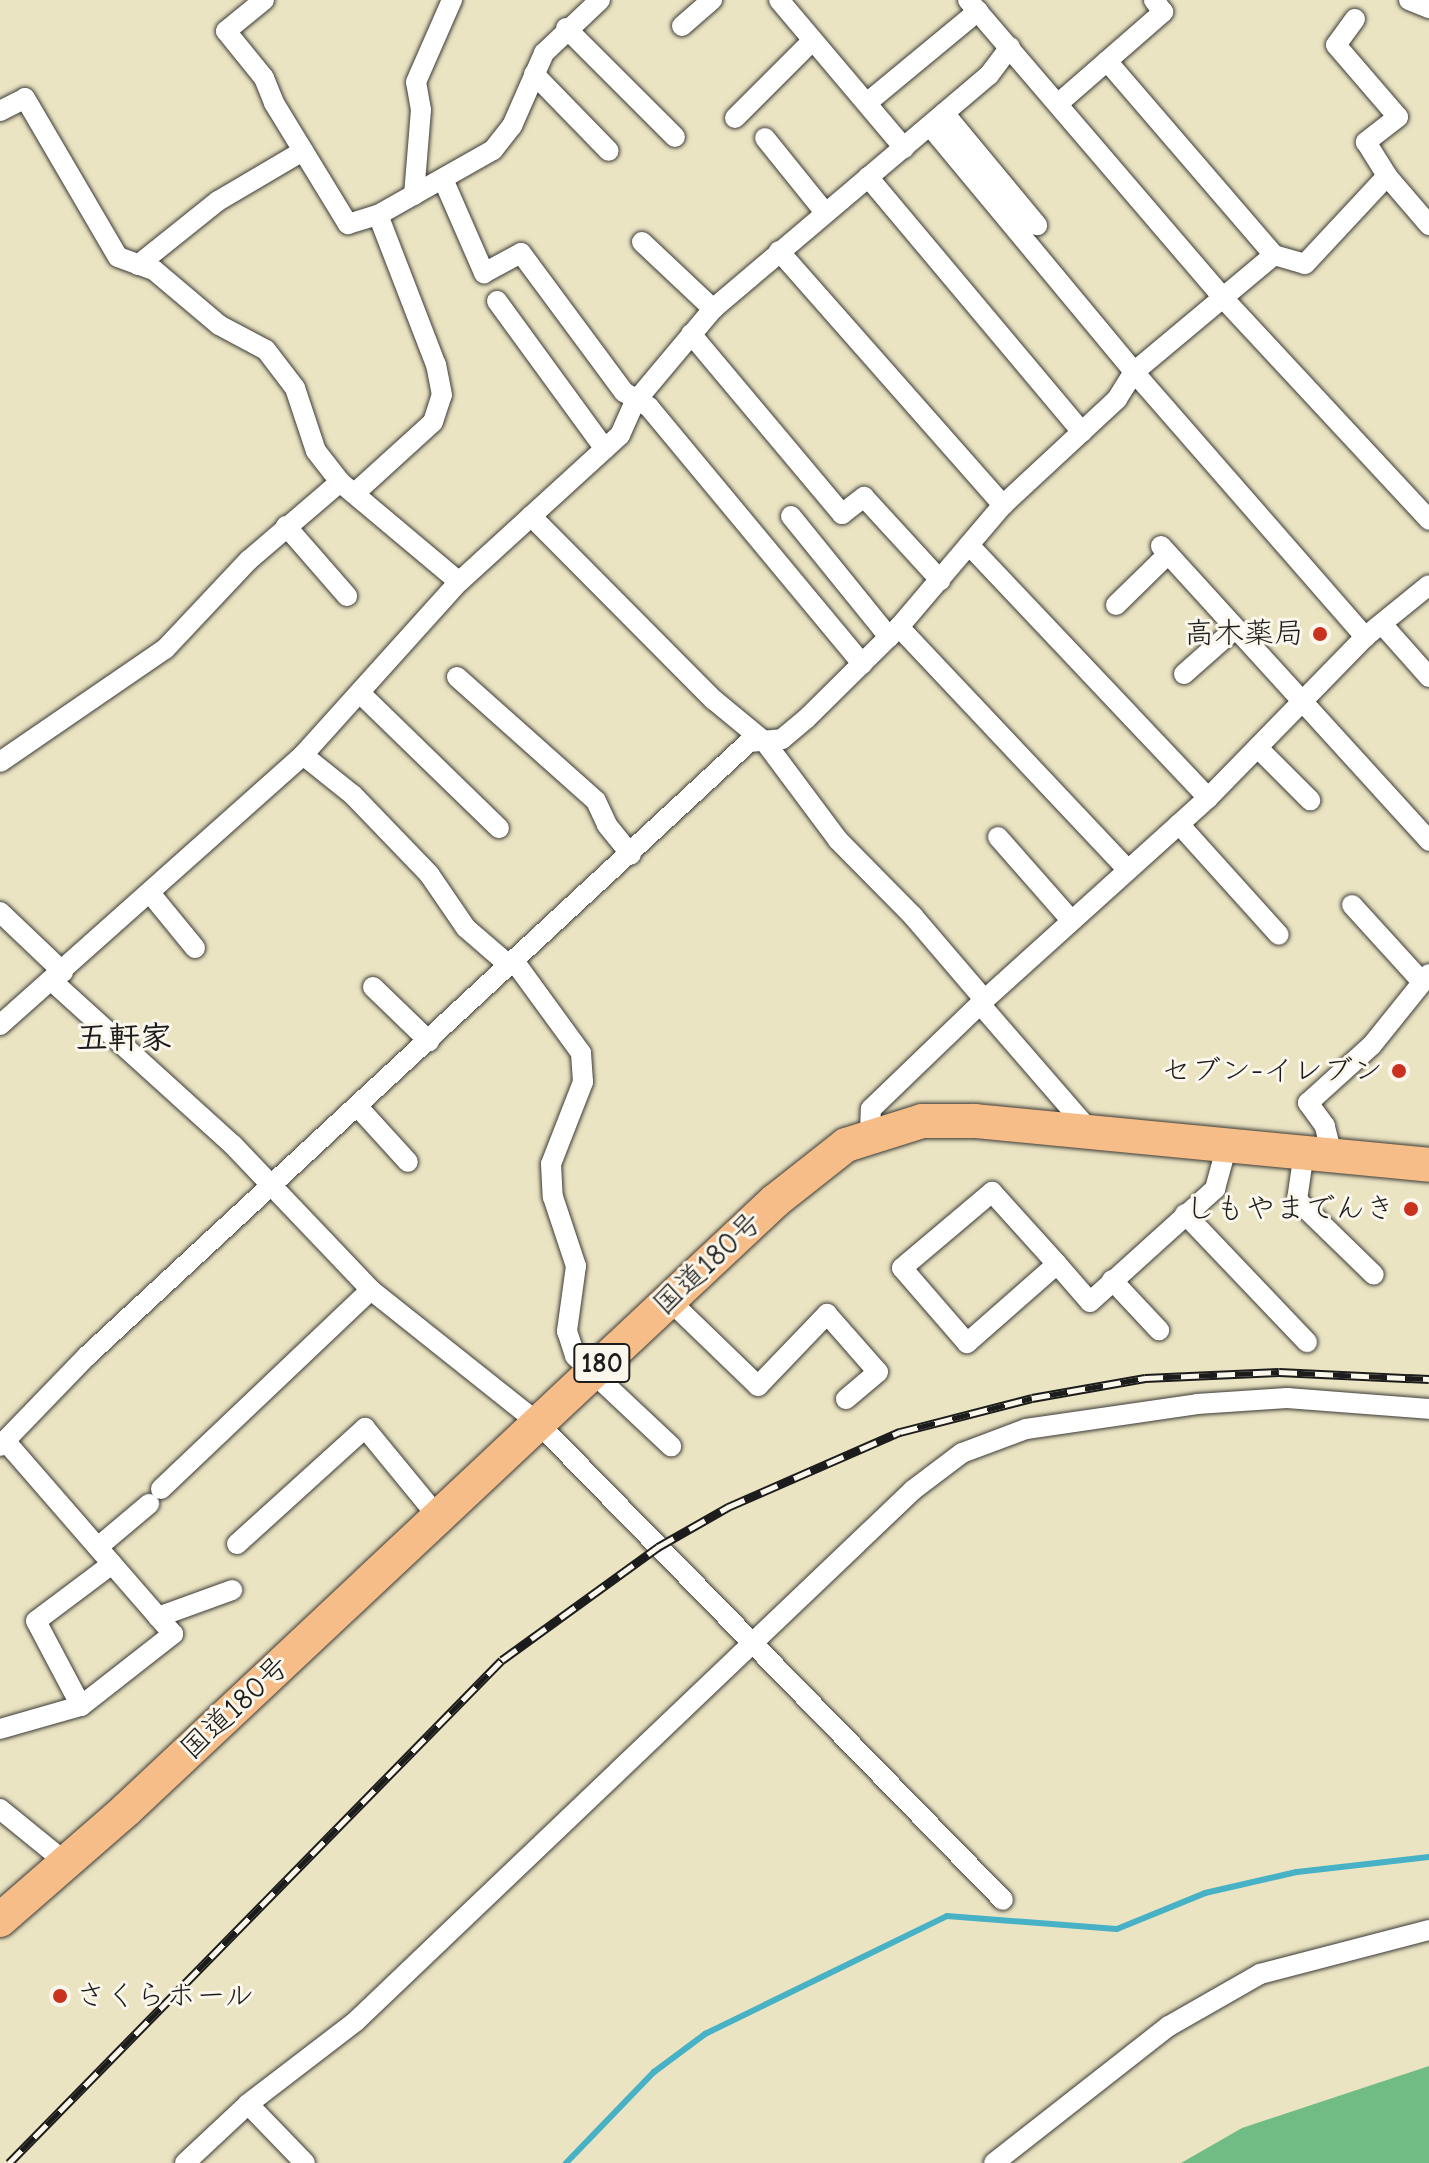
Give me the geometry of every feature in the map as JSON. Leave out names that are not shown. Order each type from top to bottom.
[{"type":"highway","name":"国道180号","points":[[0,1920],[126,1810],[823,1159],[870,1133],[947,1120],[1429,1165]]},
{"type":"street","points":[[264,0],[226,31],[264,78],[303,151],[348,224],[378,215],[493,150],[512,126],[534,74],[566,28],[600,0]]},
{"type":"street","points":[[414,195],[421,110],[416,82],[452,0]]},
{"type":"street","points":[[682,26],[712,0]]},
{"type":"street","points":[[779,0],[904,148]]},
{"type":"street","points":[[1060,102],[1163,12],[1154,0]]},
{"type":"street","points":[[1409,0],[1429,8]]},
{"type":"street","points":[[868,102],[973,5],[1060,102],[1223,298],[1429,520]]},
{"type":"street","points":[[1355,19],[1336,45],[1398,117],[1366,142],[1387,176],[1429,225]]},
{"type":"street","points":[[566,28],[675,137]]},
{"type":"street","points":[[735,118],[813,40]]},
{"type":"street","points":[[0,1025],[303,755],[362,695],[459,582],[620,435],[635,402],[713,309],[824,211],[989,75],[1010,47]]},
{"type":"street","points":[[1107,61],[1274,255],[1305,264],[1387,176]]},
{"type":"street","points":[[534,74],[609,151]]},
{"type":"street","points":[[0,111],[25,98],[100,233],[118,257],[154,270],[219,325],[266,350],[295,388],[316,451],[347,488],[459,582]]},
{"type":"street","points":[[937,119],[1037,225]]},
{"type":"street","points":[[937,119],[1134,372],[1365,637]]},
{"type":"street","points":[[765,138],[824,211]]},
{"type":"street","points":[[138,265],[218,201],[303,151]]},
{"type":"street","points":[[868,177],[1082,432]]},
{"type":"street","points":[[443,179],[484,273],[521,253],[635,402],[649,407],[862,664]]},
{"type":"street","points":[[0,762],[165,649],[286,526],[347,488],[433,422],[442,395],[436,365],[378,215]]},
{"type":"street","points":[[642,242],[713,309]]},
{"type":"street","points":[[779,251],[1003,505]]},
{"type":"street","points":[[0,1729],[81,1706],[173,1634],[3,1443],[87,1356],[631,855],[749,742],[765,742],[794,729],[894,632],[1003,505],[1117,399],[1134,372],[1274,255]]},
{"type":"street","points":[[497,301],[605,449]]},
{"type":"street","points":[[691,334],[842,514],[864,497],[940,580]]},
{"type":"street","points":[[531,516],[714,700],[765,742],[838,840],[913,916],[1091,1132]]},
{"type":"street","points":[[791,516],[894,632],[1127,869]]},
{"type":"street","points":[[286,526],[347,596]]},
{"type":"street","points":[[969,545],[1208,798]]},
{"type":"street","points":[[1116,605],[1164,550],[1429,841]]},
{"type":"street","points":[[870,1133],[871,1109],[982,1002],[1208,798],[1365,637],[1429,585]]},
{"type":"street","points":[[1382,624],[1429,677]]},
{"type":"street","points":[[1184,674],[1236,628]]},
{"type":"street","points":[[457,677],[596,801],[607,825],[631,855]]},
{"type":"street","points":[[362,695],[499,828]]},
{"type":"street","points":[[1258,748],[1310,800]]},
{"type":"street","points":[[303,755],[353,795],[429,874],[466,928],[512,964],[581,1053],[583,1082],[551,1164],[553,1197],[576,1266],[567,1331],[575,1356],[671,1446]]},
{"type":"street","points":[[1179,824],[1279,935]]},
{"type":"street","points":[[998,837],[1071,920]]},
{"type":"street","points":[[150,893],[195,948]]},
{"type":"street","points":[[1352,905],[1426,978],[1372,1045],[1308,1103],[1325,1126],[1318,1154],[1297,1200],[1374,1275]]},
{"type":"street","points":[[0,912],[58,976],[233,1145],[371,1290],[538,1423],[1003,1900]]},
{"type":"street","points":[[373,987],[429,1041]]},
{"type":"street","points":[[358,1107],[408,1162]]},
{"type":"street","points":[[1057,1264],[967,1343],[902,1268],[992,1192],[1057,1264],[1090,1302],[1215,1189],[1227,1145]]},
{"type":"street","points":[[1185,1214],[1307,1342]]},
{"type":"street","points":[[1112,1280],[1159,1330]]},
{"type":"street","points":[[98,1547],[371,1290]]},
{"type":"street","points":[[669,1300],[758,1386],[827,1314],[878,1372],[846,1399]]},
{"type":"street","points":[[185,2163],[248,2104],[355,2022],[937,1469],[994,1439],[1067,1422],[1197,1404],[1287,1398],[1429,1409]]},
{"type":"street","points":[[237,1544],[365,1428],[438,1517]]},
{"type":"street","points":[[81,1706],[36,1621],[112,1564]]},
{"type":"street","points":[[158,1617],[232,1590]]},
{"type":"street","points":[[0,1809],[64,1861]]},
{"type":"street","points":[[994,2163],[1169,2026],[1260,1974],[1429,1930]]},
{"type":"street","points":[[248,2104],[305,2163]]},
{"type":"green space","points":[[1429,2066],[1429,2163],[1181,2163],[1242,2128]]},
{"type":"waterway","points":[[566,2163],[654,2072],[705,2034],[947,1916],[1117,1929],[1205,1893],[1297,1872],[1429,1857]]},
{"type":"railway","points":[[9,2163],[502,1660],[658,1547],[728,1507],[900,1432],[1032,1398],[1145,1378],[1279,1372],[1429,1379]]},
{"type":"place","name":"高木薬局","points":[[1320,634]]},
{"type":"place","name":"セブン-イレブン","points":[[1399,1071]]},
{"type":"place","name":"しもやまでんき","points":[[1411,1209]]},
{"type":"place","name":"さくらホール","points":[[60,1996]]},
{"type":"district","name":"五軒家","points":[[124,1038]]}]
